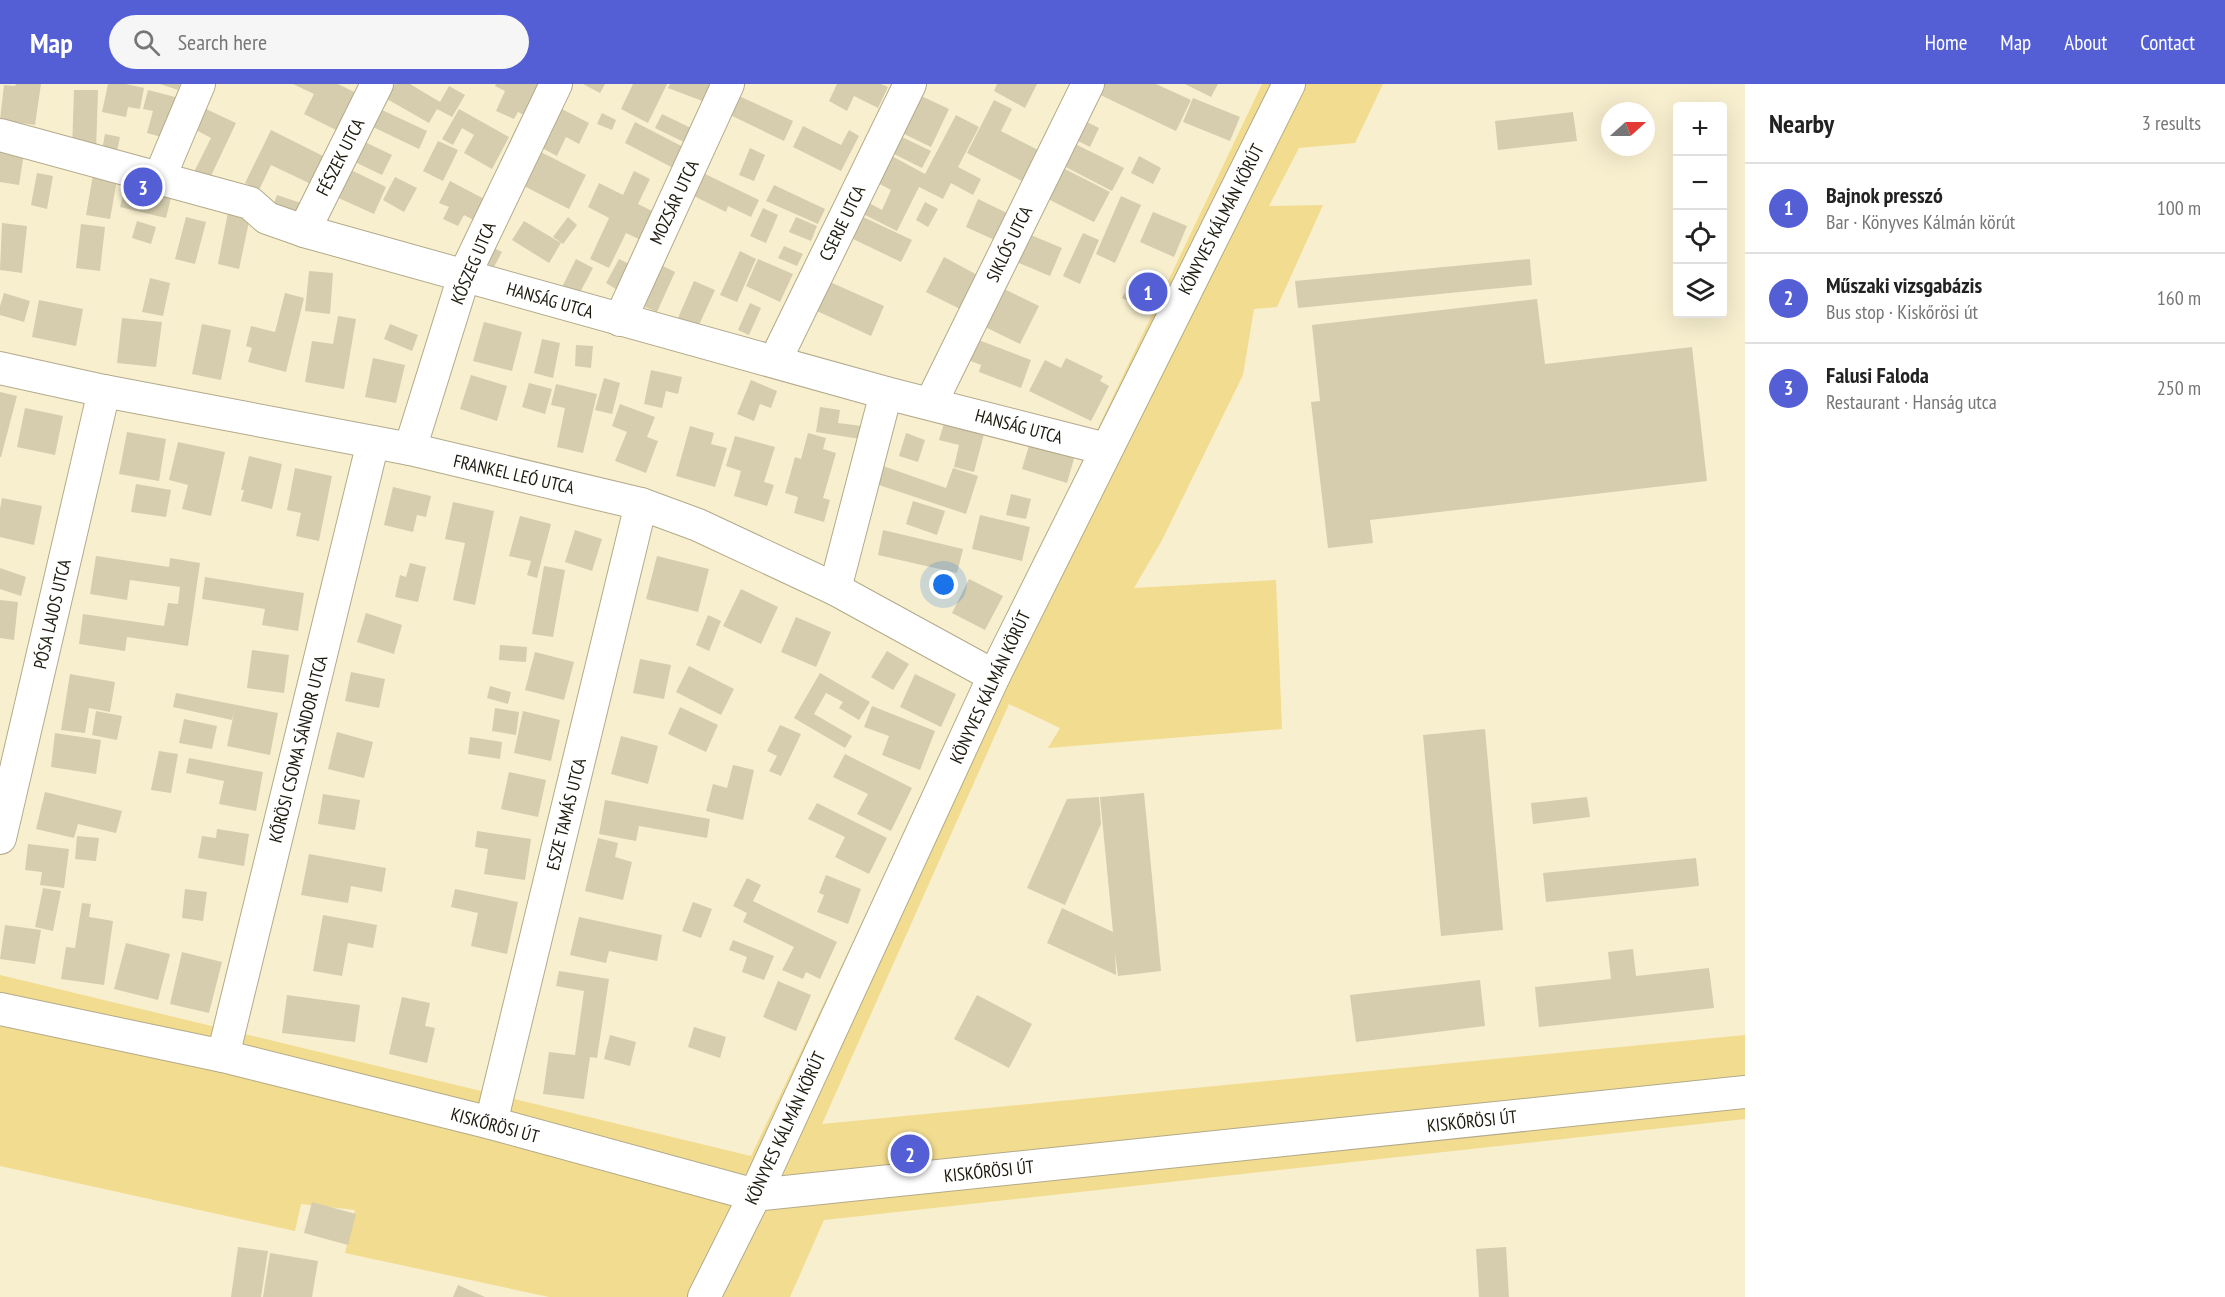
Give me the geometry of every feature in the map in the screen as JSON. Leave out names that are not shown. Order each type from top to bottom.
[{"type":"street","points":[[159,179],[199,84]]},
{"type":"street","name":"FÉSZEK UTCA","points":[[304,231],[377,84]]},
{"type":"street","name":"KŐSZEG UTCA","points":[[410,449],[464,276],[556,84]]},
{"type":"street","name":"MOZSÁR UTCA","points":[[621,320],[728,84]]},
{"type":"street","name":"CSERJE UTCA","points":[[775,361],[910,84]]},
{"type":"street","name":"SIKLÓS UTCA","points":[[931,403],[1088,84]]},
{"type":"street","name":"KÖNYVES KÁLMÁN KÖRÚT","points":[[704,1297],[754,1195],[994,676],[1289,84]]},
{"type":"street","name":"HANSÁG UTCA","points":[[0,135],[250,203],[267,218],[304,231],[886,393],[1106,449]]},
{"type":"street","name":"FRANKEL LEÓ UTCA","points":[[0,368],[104,391],[410,449],[641,504],[698,525],[835,589],[994,676]]},
{"type":"street","name":"PÓSA LAJOS UTCA","points":[[0,838],[104,391]]},
{"type":"street","points":[[835,589],[886,393]]},
{"type":"street","name":"KŐRÖSI CSOMA SÁNDOR UTCA","points":[[222,1056],[373,442]]},
{"type":"street","name":"ESZE TAMÁS UTCA","points":[[491,1123],[641,504]]},
{"type":"street","name":"KISKŐRÖSI ÚT","points":[[0,1009],[222,1056],[491,1123],[754,1195],[1745,1092]]},
{"type":"shaded area","points":[[1262,84],[1383,84],[1355,143],[1299,148],[1269,206],[1323,205],[1277,307],[1254,309],[1243,375],[1161,542],[1134,588],[1276,580],[1282,729],[1048,748],[1060,728],[1009,704],[822,1124],[1745,1035],[1745,1119],[824,1220],[790,1297],[549,1297],[345,1253],[355,1210],[301,1204],[295,1231],[0,1166],[0,975],[751,1156]]},
{"type":"building","points":[[16,84],[41,84],[35,125],[0,120],[4,85],[15,86]]},
{"type":"building","points":[[108,84],[126,84],[144,88],[140,109],[128,107],[126,117],[102,112]]},
{"type":"building","points":[[160,84],[180,84],[178,90]]},
{"type":"building","points":[[293,84],[338,84],[362,96],[344,134],[304,114],[314,94]]},
{"type":"building","points":[[395,84],[410,84],[440,102],[449,86],[465,95],[452,117],[437,109],[429,123],[387,99]]},
{"type":"building","points":[[496,84],[548,84],[532,119],[518,112],[514,119],[496,111],[505,91],[495,86]]},
{"type":"building","points":[[583,84],[605,84],[600,93]]},
{"type":"building","points":[[633,84],[667,84],[648,123],[621,109]]},
{"type":"building","points":[[670,84],[721,84],[713,105],[668,88]]},
{"type":"building","points":[[837,84],[881,84],[888,87],[878,108],[854,96],[847,111],[829,101]]},
{"type":"building","points":[[997,84],[1037,84],[1025,108],[994,91]]},
{"type":"building","points":[[1098,84],[1156,84],[1191,100],[1176,131],[1094,92]]},
{"type":"building","points":[[1185,84],[1218,84],[1211,97]]},
{"type":"building","points":[[74,90],[98,90],[96,151],[72,150]]},
{"type":"building","points":[[148,90],[183,99],[177,121],[166,118],[161,137],[147,133],[153,111],[143,109]]},
{"type":"building","points":[[917,94],[949,109],[931,147],[900,132]]},
{"type":"building","points":[[737,95],[793,121],[784,141],[728,114]]},
{"type":"building","points":[[1193,98],[1240,117],[1230,141],[1183,122]]},
{"type":"building","points":[[994,100],[1012,109],[1001,131],[1042,152],[1026,183],[967,153]]},
{"type":"building","points":[[560,108],[589,123],[579,144],[566,137],[557,156],[540,147]]},
{"type":"building","points":[[206,109],[236,123],[209,180],[194,172],[211,138],[196,130]]},
{"type":"building","points":[[459,109],[509,137],[492,169],[464,153],[474,135],[462,128],[453,145],[442,139]]},
{"type":"building","points":[[382,110],[427,131],[419,149],[373,127]]},
{"type":"building","points":[[1573,112],[1577,141],[1498,150],[1495,121]]},
{"type":"building","points":[[602,113],[616,120],[612,130],[597,124]]},
{"type":"building","points":[[662,114],[695,130],[688,144],[655,128]]},
{"type":"building","points":[[956,115],[979,127],[958,167],[981,179],[973,195],[951,183],[943,199],[919,187],[897,231],[863,214],[869,203],[882,210],[891,190],[876,182],[890,155],[925,174]]},
{"type":"building","points":[[1081,119],[1099,128],[1090,147],[1072,138]]},
{"type":"building","points":[[635,122],[689,150],[679,171],[625,143]]},
{"type":"building","points":[[803,126],[841,145],[849,130],[859,136],[841,171],[793,147]]},
{"type":"building","points":[[271,130],[325,157],[311,184],[271,165],[259,190],[245,183]]},
{"type":"building","points":[[105,134],[120,137],[115,160],[101,156]]},
{"type":"building","points":[[900,136],[931,151],[922,168],[892,153]]},
{"type":"building","points":[[438,141],[458,150],[443,181],[423,171]]},
{"type":"building","points":[[365,142],[392,155],[382,175],[355,162]]},
{"type":"building","points":[[1071,142],[1124,168],[1112,191],[1060,164]]},
{"type":"building","points":[[750,148],[765,155],[754,181],[739,175]]},
{"type":"building","points":[[0,149],[24,153],[19,185],[0,182]]},
{"type":"building","points":[[539,151],[586,175],[569,209],[522,185]]},
{"type":"building","points":[[1139,156],[1161,168],[1153,184],[1131,173]]},
{"type":"building","points":[[1059,166],[1110,192],[1094,222],[1044,197]]},
{"type":"building","points":[[345,167],[386,187],[374,214],[332,195]]},
{"type":"building","points":[[634,171],[650,179],[638,204],[658,214],[645,242],[626,233],[609,268],[590,259],[609,218],[588,207],[599,183],[623,195]]},
{"type":"building","points":[[701,172],[759,200],[751,217],[728,206],[726,212],[690,194]]},
{"type":"building","points":[[37,173],[53,176],[47,209],[31,205]]},
{"type":"building","points":[[93,175],[117,180],[110,219],[86,215]]},
{"type":"building","points":[[395,177],[417,188],[404,212],[383,200]]},
{"type":"building","points":[[127,179],[173,190],[166,218],[120,207]]},
{"type":"building","points":[[450,181],[490,202],[479,223],[464,215],[458,226],[443,219],[449,207],[439,203]]},
{"type":"building","points":[[774,185],[825,209],[818,224],[766,201]]},
{"type":"building","points":[[277,195],[307,205],[302,219],[272,209]]},
{"type":"building","points":[[1121,196],[1141,205],[1115,263],[1096,254]]},
{"type":"building","points":[[978,199],[1011,215],[999,242],[966,227]]},
{"type":"building","points":[[925,202],[938,209],[928,227],[916,220]]},
{"type":"building","points":[[763,208],[778,215],[766,243],[750,236]]},
{"type":"building","points":[[228,212],[250,217],[239,269],[218,264]]},
{"type":"building","points":[[1153,212],[1187,226],[1174,257],[1140,242]]},
{"type":"building","points":[[861,216],[912,240],[901,262],[851,238]]},
{"type":"building","points":[[186,217],[206,222],[195,264],[175,259]]},
{"type":"building","points":[[568,217],[577,225],[563,244],[553,237]]},
{"type":"building","points":[[796,217],[817,226],[811,241],[789,232]]},
{"type":"building","points":[[137,221],[156,227],[151,244],[132,238]]},
{"type":"building","points":[[524,221],[561,243],[549,263],[512,240]]},
{"type":"building","points":[[2,223],[27,226],[22,273],[0,270]]},
{"type":"building","points":[[81,224],[105,227],[100,271],[76,268]]},
{"type":"building","points":[[1026,233],[1062,248],[1050,276],[1014,261]]},
{"type":"building","points":[[1083,233],[1099,240],[1080,284],[1063,276]]},
{"type":"building","points":[[784,246],[803,254],[797,266],[778,258]]},
{"type":"building","points":[[492,247],[502,252],[494,267],[484,262]]},
{"type":"building","points":[[740,251],[756,259],[737,302],[720,295]]},
{"type":"building","points":[[944,257],[981,277],[964,311],[926,292]]},
{"type":"building","points":[[576,259],[593,268],[577,298],[561,289]]},
{"type":"building","points":[[619,259],[633,266],[619,291],[606,283]]},
{"type":"building","points":[[758,259],[793,274],[780,302],[746,286]]},
{"type":"building","points":[[1530,259],[1532,285],[1298,308],[1295,281]]},
{"type":"building","points":[[657,263],[675,272],[657,312],[638,304]]},
{"type":"building","points":[[309,271],[333,273],[330,314],[305,311]]},
{"type":"building","points":[[150,278],[170,283],[163,316],[142,312]]},
{"type":"building","points":[[1133,278],[1163,293],[1153,314],[1122,298]]},
{"type":"building","points":[[694,281],[715,290],[698,327],[678,318]]},
{"type":"building","points":[[830,282],[884,306],[871,336],[817,311]]},
{"type":"building","points":[[1002,288],[1039,306],[1020,344],[983,326]]},
{"type":"building","points":[[4,293],[30,301],[24,322],[0,315]]},
{"type":"building","points":[[285,293],[304,298],[286,372],[248,362],[252,348],[246,346],[251,326],[275,332]]},
{"type":"building","points":[[1537,299],[1545,364],[1692,347],[1707,481],[1370,520],[1373,543],[1328,548],[1311,402],[1320,401],[1312,325]]},
{"type":"building","points":[[39,300],[83,309],[76,346],[32,337]]},
{"type":"building","points":[[750,303],[761,308],[749,335],[738,330]]},
{"type":"building","points":[[338,316],[356,319],[344,389],[305,382],[312,341],[333,344]]},
{"type":"building","points":[[122,318],[162,322],[156,367],[117,363]]},
{"type":"building","points":[[484,322],[522,332],[512,371],[473,361]]},
{"type":"building","points":[[202,324],[231,330],[221,380],[192,374]]},
{"type":"building","points":[[390,324],[418,335],[412,351],[384,339]]},
{"type":"building","points":[[542,339],[560,343],[553,378],[534,373]]},
{"type":"building","points":[[976,339],[1031,360],[1021,388],[979,372],[981,365],[968,360]]},
{"type":"building","points":[[576,345],[593,346],[591,368],[575,366]]},
{"type":"building","points":[[373,358],[405,365],[396,403],[365,397]]},
{"type":"building","points":[[1066,358],[1103,376],[1100,381],[1109,386],[1091,421],[1029,391],[1045,360],[1061,368]]},
{"type":"building","points":[[651,370],[682,377],[678,394],[666,391],[662,408],[644,404]]},
{"type":"building","points":[[471,375],[507,386],[497,421],[460,409]]},
{"type":"building","points":[[604,378],[620,383],[612,414],[595,410]]},
{"type":"building","points":[[751,380],[777,391],[771,408],[760,404],[754,421],[737,414]]},
{"type":"building","points":[[529,383],[552,389],[545,414],[522,407]]},
{"type":"building","points":[[556,384],[597,394],[583,453],[557,447],[565,408],[551,405]]},
{"type":"building","points":[[0,392],[17,396],[1,457],[0,457]]},
{"type":"building","points":[[620,404],[655,417],[647,437],[658,441],[646,473],[615,461],[627,432],[612,426]]},
{"type":"building","points":[[820,407],[840,410],[838,423],[862,426],[860,439],[816,432]]},
{"type":"building","points":[[25,408],[63,416],[55,455],[17,447]]},
{"type":"building","points":[[945,420],[985,430],[974,472],[954,467],[959,445],[939,440]]},
{"type":"building","points":[[690,426],[714,433],[711,444],[727,448],[715,487],[676,476]]},
{"type":"building","points":[[127,432],[166,439],[159,481],[119,474]]},
{"type":"building","points":[[808,433],[826,438],[823,449],[836,453],[823,498],[830,500],[824,522],[794,513],[798,497],[785,493],[795,457],[801,459]]},
{"type":"building","points":[[906,433],[925,440],[918,462],[899,456]]},
{"type":"building","points":[[735,436],[775,447],[764,482],[774,485],[767,506],[734,496],[741,471],[726,466]]},
{"type":"building","points":[[178,442],[225,452],[211,516],[182,509],[188,485],[169,480]]},
{"type":"building","points":[[1030,442],[1075,455],[1067,483],[1022,469]]},
{"type":"building","points":[[249,456],[282,464],[272,509],[241,501],[244,490],[241,490]]},
{"type":"building","points":[[883,466],[946,488],[953,468],[978,476],[966,514],[876,484]]},
{"type":"building","points":[[295,468],[332,476],[319,541],[296,536],[301,513],[287,510]]},
{"type":"building","points":[[136,484],[171,490],[166,517],[131,512]]},
{"type":"building","points":[[393,487],[431,496],[426,517],[417,515],[413,532],[384,525]]},
{"type":"building","points":[[1011,494],[1031,499],[1026,519],[1006,515]]},
{"type":"building","points":[[2,498],[42,506],[34,545],[0,537]]},
{"type":"building","points":[[913,501],[945,511],[937,535],[906,524]]},
{"type":"building","points":[[453,502],[494,511],[475,605],[453,600],[465,543],[445,539]]},
{"type":"building","points":[[980,515],[1030,527],[1022,561],[972,549]]},
{"type":"building","points":[[520,516],[551,524],[537,578],[527,575],[531,561],[509,556]]},
{"type":"building","points":[[575,530],[602,539],[592,571],[565,562]]},
{"type":"building","points":[[883,530],[963,549],[957,573],[878,555]]},
{"type":"building","points":[[96,556],[169,567],[170,558],[200,563],[188,646],[127,637],[125,651],[79,644],[83,614],[164,626],[168,603],[178,604],[180,587],[130,580],[127,600],[90,594]]},
{"type":"building","points":[[657,556],[709,569],[698,612],[646,599]]},
{"type":"building","points":[[410,563],[426,567],[418,602],[395,597],[400,575],[406,577]]},
{"type":"building","points":[[544,566],[565,570],[553,637],[532,634]]},
{"type":"building","points":[[0,568],[26,577],[21,596],[0,589]]},
{"type":"building","points":[[205,577],[304,593],[298,631],[262,625],[265,609],[202,599]]},
{"type":"building","points":[[969,579],[1003,596],[985,630],[952,613]]},
{"type":"building","points":[[741,589],[778,607],[761,644],[723,626]]},
{"type":"building","points":[[0,600],[18,602],[14,640],[0,638]]},
{"type":"building","points":[[366,613],[402,625],[394,654],[357,642]]},
{"type":"building","points":[[708,615],[721,621],[709,651],[696,645]]},
{"type":"building","points":[[796,617],[831,632],[816,667],[781,652]]},
{"type":"building","points":[[500,645],[527,647],[526,662],[499,660]]},
{"type":"building","points":[[252,650],[289,655],[284,693],[247,688]]},
{"type":"building","points":[[887,651],[909,664],[893,690],[871,677]]},
{"type":"building","points":[[535,652],[574,662],[564,700],[525,690]]},
{"type":"building","points":[[640,659],[671,665],[664,699],[633,693]]},
{"type":"building","points":[[689,666],[734,689],[721,715],[676,692]]},
{"type":"building","points":[[351,672],[385,679],[379,708],[345,701]]},
{"type":"building","points":[[820,673],[870,702],[859,720],[839,708],[843,702],[826,693],[814,714],[852,736],[845,748],[794,718]]},
{"type":"building","points":[[70,674],[115,682],[110,712],[89,708],[85,733],[61,730]]},
{"type":"building","points":[[915,674],[956,694],[941,727],[900,707]]},
{"type":"building","points":[[490,686],[511,692],[508,704],[487,698]]},
{"type":"building","points":[[176,693],[278,713],[270,755],[227,746],[235,708],[232,720],[173,707]]},
{"type":"building","points":[[872,706],[935,731],[920,770],[882,755],[889,736],[864,727]]},
{"type":"building","points":[[680,707],[718,725],[706,752],[668,734]]},
{"type":"building","points":[[495,708],[519,712],[516,735],[492,731]]},
{"type":"building","points":[[96,711],[122,716],[117,740],[92,735]]},
{"type":"building","points":[[523,711],[560,720],[551,761],[514,753]]},
{"type":"building","points":[[184,719],[217,726],[212,749],[179,743]]},
{"type":"building","points":[[780,725],[801,734],[781,776],[769,771],[777,756],[767,751]]},
{"type":"building","points":[[1485,729],[1503,930],[1441,936],[1423,735]]},
{"type":"building","points":[[337,732],[373,742],[364,778],[328,769]]},
{"type":"building","points":[[55,733],[101,740],[96,774],[51,767]]},
{"type":"building","points":[[621,736],[658,746],[648,784],[611,774]]},
{"type":"building","points":[[470,737],[502,742],[500,759],[468,754]]},
{"type":"building","points":[[159,751],[178,754],[171,793],[151,790]]},
{"type":"building","points":[[845,754],[912,788],[891,831],[857,814],[868,794],[833,777]]},
{"type":"building","points":[[189,758],[263,772],[256,811],[219,804],[224,781],[186,773]]},
{"type":"building","points":[[733,765],[754,770],[743,820],[706,811],[713,784],[727,788]]},
{"type":"building","points":[[509,772],[546,780],[538,817],[501,809]]},
{"type":"building","points":[[45,792],[122,811],[116,833],[78,824],[74,838],[36,829]]},
{"type":"building","points":[[1144,793],[1161,971],[1118,976],[1115,953],[1116,975],[1047,943],[1062,908],[1113,932],[1100,797]]},
{"type":"building","points":[[323,794],[360,800],[355,830],[318,824]]},
{"type":"building","points":[[1099,797],[1101,824],[1065,905],[1027,888],[1067,799]]},
{"type":"building","points":[[1587,797],[1590,817],[1533,824],[1531,803]]},
{"type":"building","points":[[605,800],[710,819],[707,838],[639,826],[636,841],[599,834]]},
{"type":"building","points":[[817,803],[887,838],[869,874],[835,857],[845,837],[808,819]]},
{"type":"building","points":[[217,829],[249,834],[244,866],[198,858],[202,836],[216,838]]},
{"type":"building","points":[[477,831],[531,839],[525,880],[484,874],[488,849],[475,847]]},
{"type":"building","points":[[77,836],[99,838],[96,861],[75,859]]},
{"type":"building","points":[[598,838],[618,843],[615,857],[632,862],[623,900],[585,891]]},
{"type":"building","points":[[28,844],[69,849],[64,888],[40,885],[42,872],[25,870]]},
{"type":"building","points":[[309,854],[386,868],[382,892],[351,886],[348,903],[301,895]]},
{"type":"building","points":[[1696,858],[1699,886],[1546,902],[1543,873]]},
{"type":"building","points":[[826,875],[861,889],[848,924],[817,912],[824,895],[819,893]]},
{"type":"building","points":[[747,878],[761,885],[753,901],[837,942],[820,979],[806,972],[803,979],[782,970],[794,947],[743,922],[747,913],[733,906]]},
{"type":"building","points":[[43,888],[61,891],[53,931],[35,927]]},
{"type":"building","points":[[185,889],[207,892],[203,921],[182,918]]},
{"type":"building","points":[[455,889],[518,902],[507,954],[471,946],[478,913],[451,907]]},
{"type":"building","points":[[693,902],[712,909],[701,938],[682,931]]},
{"type":"building","points":[[82,903],[91,904],[89,917],[113,921],[104,985],[61,979],[66,947],[75,948]]},
{"type":"building","points":[[323,915],[377,925],[373,948],[348,943],[342,976],[313,971]]},
{"type":"building","points":[[579,917],[662,935],[657,961],[609,951],[606,963],[570,955]]},
{"type":"building","points":[[5,925],[41,930],[35,964],[0,959]]},
{"type":"building","points":[[733,940],[774,956],[764,980],[742,972],[747,957],[729,950]]},
{"type":"building","points":[[126,943],[170,954],[158,1000],[114,989]]},
{"type":"building","points":[[1633,949],[1636,976],[1709,968],[1714,1008],[1539,1027],[1535,987],[1611,979],[1608,952]]},
{"type":"building","points":[[182,952],[222,962],[209,1013],[170,1004]]},
{"type":"building","points":[[559,971],[609,979],[597,1058],[590,1057],[584,1099],[543,1094],[549,1052],[575,1055],[584,991],[556,986]]},
{"type":"building","points":[[1480,980],[1485,1026],[1356,1042],[1350,995]]},
{"type":"building","points":[[778,981],[811,995],[796,1031],[763,1017]]},
{"type":"building","points":[[287,995],[360,1005],[355,1042],[282,1033]]},
{"type":"building","points":[[977,995],[1032,1024],[1009,1068],[954,1039]]},
{"type":"building","points":[[402,997],[430,1003],[425,1026],[435,1028],[427,1063],[389,1054]]},
{"type":"building","points":[[694,1027],[726,1037],[720,1058],[688,1047]]},
{"type":"building","points":[[610,1035],[636,1042],[630,1066],[604,1059]]},
{"type":"building","points":[[312,1202],[356,1214],[348,1245],[304,1233]]},
{"type":"building","points":[[238,1247],[268,1251],[261,1297],[231,1297]]},
{"type":"building","points":[[1506,1247],[1509,1297],[1479,1297],[1476,1249]]},
{"type":"building","points":[[270,1253],[318,1261],[312,1297],[263,1297]]},
{"type":"building","points":[[458,1285],[485,1297],[453,1297]]},
{"type":"place","name":"Falusi Faloda","points":[[143,187]]},
{"type":"place","name":"Bajnok presszó","points":[[1148,292]]},
{"type":"place","name":"Műszaki vizsgabázis","points":[[910,1154]]}]
